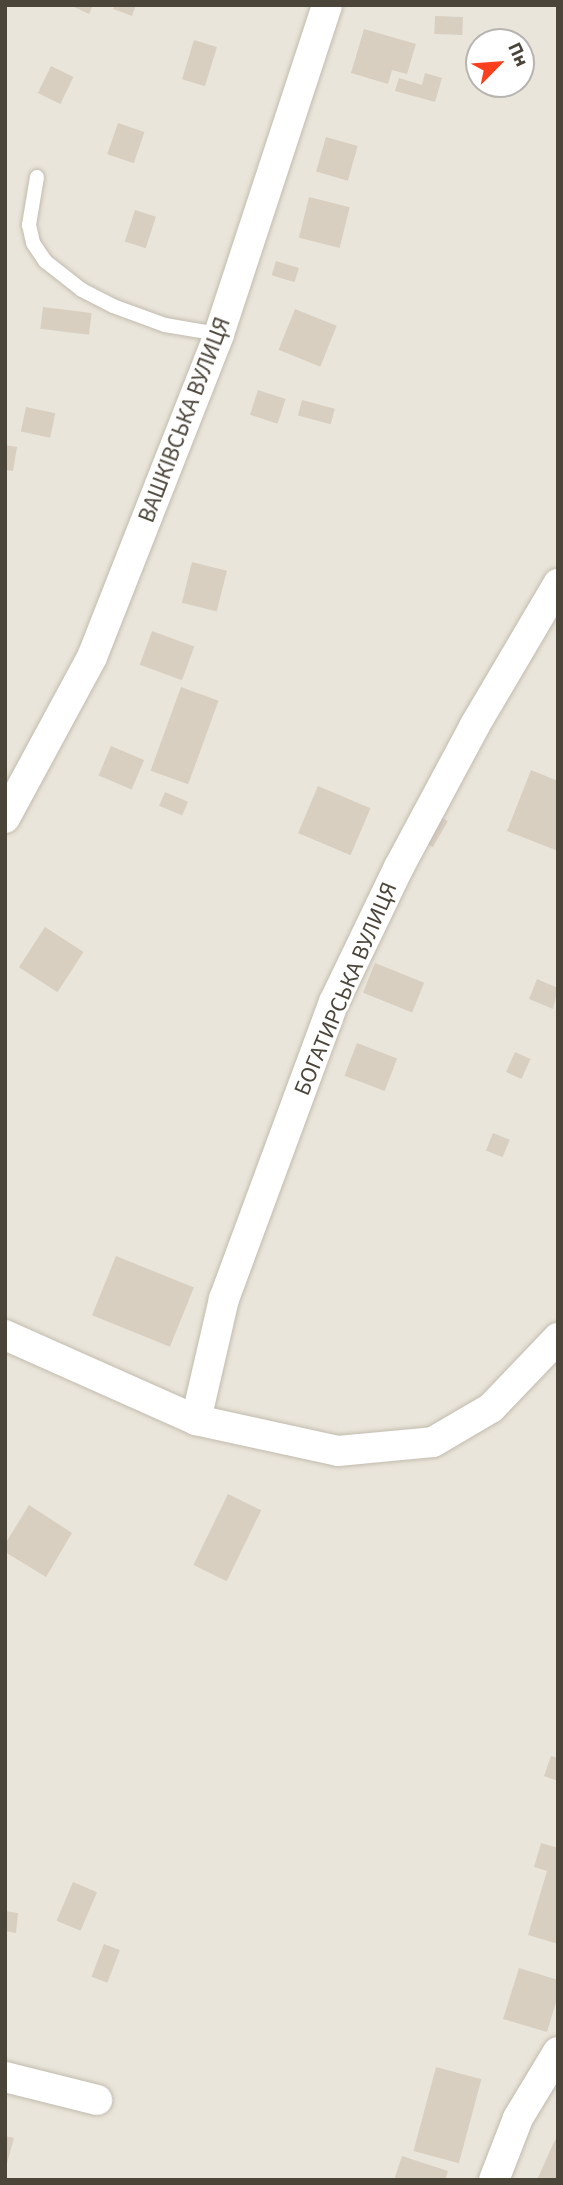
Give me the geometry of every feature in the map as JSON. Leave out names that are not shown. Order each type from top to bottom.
[{"type":"street","name":"ВАШКІВСЬКА ВУЛИЦЯ","points":[[5,818],[15,780],[92,657],[219,334],[327,5]]},
{"type":"street","name":"БОГАТИРСЬКА ВУЛИЦЯ","points":[[196,1420],[224,1299],[334,1002],[399,867],[468,737],[558,584]]},
{"type":"street","points":[[5,1335],[196,1420],[338,1451],[433,1442],[491,1408],[558,1338]]},
{"type":"street","points":[[494,2180],[518,2118],[558,2052]]},
{"type":"street","points":[[5,2077],[97,2100]]},
{"type":"lane","points":[[37,177],[29,225],[33,243],[45,261],[82,290],[113,306],[165,325],[219,334]]},
{"type":"shaded area","points":[[5,5],[558,5],[558,2180],[5,2180]]},
{"type":"building","points":[[70,5],[93,5],[89,14]]},
{"type":"building","points":[[115,5],[136,5],[132,16],[113,9]]},
{"type":"building","points":[[435,16],[463,17],[462,35],[434,34]]},
{"type":"building","points":[[364,29],[416,44],[407,74],[392,70],[388,84],[351,73]]},
{"type":"building","points":[[194,40],[217,47],[205,86],[182,79]]},
{"type":"building","points":[[51,66],[73,77],[60,104],[38,93]]},
{"type":"building","points":[[425,73],[442,78],[435,102],[395,91],[399,78],[422,85]]},
{"type":"building","points":[[118,123],[144,132],[134,163],[107,154]]},
{"type":"building","points":[[326,137],[358,146],[348,181],[316,172]]},
{"type":"building","points":[[309,197],[350,207],[340,248],[299,238]]},
{"type":"building","points":[[135,210],[156,217],[146,248],[125,241]]},
{"type":"building","points":[[276,261],[299,268],[295,282],[272,275]]},
{"type":"building","points":[[43,307],[92,313],[89,335],[40,329]]},
{"type":"building","points":[[295,309],[337,326],[320,367],[279,350]]},
{"type":"building","points":[[258,390],[286,399],[278,424],[250,415]]},
{"type":"building","points":[[302,400],[335,409],[331,424],[298,415]]},
{"type":"building","points":[[26,407],[55,413],[50,438],[21,431]]},
{"type":"building","points":[[5,445],[17,447],[13,471],[5,470]]},
{"type":"building","points":[[192,562],[227,571],[217,611],[182,603]]},
{"type":"building","points":[[152,631],[194,646],[182,680],[140,665]]},
{"type":"building","points":[[181,687],[219,701],[188,784],[151,771]]},
{"type":"building","points":[[111,746],[144,760],[132,790],[98,775]]},
{"type":"building","points":[[531,770],[558,781],[558,851],[507,831]]},
{"type":"building","points":[[318,786],[370,808],[351,855],[298,833]]},
{"type":"building","points":[[165,792],[188,802],[182,816],[159,806]]},
{"type":"building","points":[[434,813],[448,821],[433,847],[419,839]]},
{"type":"building","points":[[45,927],[84,952],[57,992],[19,967]]},
{"type":"building","points":[[375,963],[424,983],[412,1013],[363,993]]},
{"type":"building","points":[[537,979],[558,988],[553,1009],[529,999]]},
{"type":"building","points":[[357,1043],[397,1058],[385,1091],[344,1076]]},
{"type":"building","points":[[515,1052],[531,1059],[522,1079],[506,1072]]},
{"type":"building","points":[[493,1133],[510,1140],[503,1157],[486,1151]]},
{"type":"building","points":[[116,1256],[194,1287],[170,1347],[92,1315]]},
{"type":"building","points":[[228,1494],[261,1510],[227,1581],[193,1565]]},
{"type":"building","points":[[29,1505],[72,1533],[46,1577],[5,1552],[5,1544]]},
{"type":"building","points":[[551,1756],[558,1758],[558,1781],[544,1776]]},
{"type":"building","points":[[541,1843],[558,1848],[558,1944],[528,1935],[547,1871],[534,1867]]},
{"type":"building","points":[[73,1882],[97,1892],[81,1931],[57,1921]]},
{"type":"building","points":[[5,1911],[18,1913],[16,1933],[5,1931]]},
{"type":"building","points":[[104,1944],[120,1950],[107,1983],[91,1977]]},
{"type":"building","points":[[519,1968],[558,1980],[558,1996],[547,2032],[503,2019]]},
{"type":"building","points":[[436,2067],[481,2079],[459,2163],[413,2151]]},
{"type":"building","points":[[558,2135],[558,2180],[537,2180],[553,2144]]},
{"type":"building","points":[[5,2136],[14,2138],[6,2167],[5,2167]]},
{"type":"building","points":[[402,2156],[448,2171],[445,2180],[394,2180]]}]
